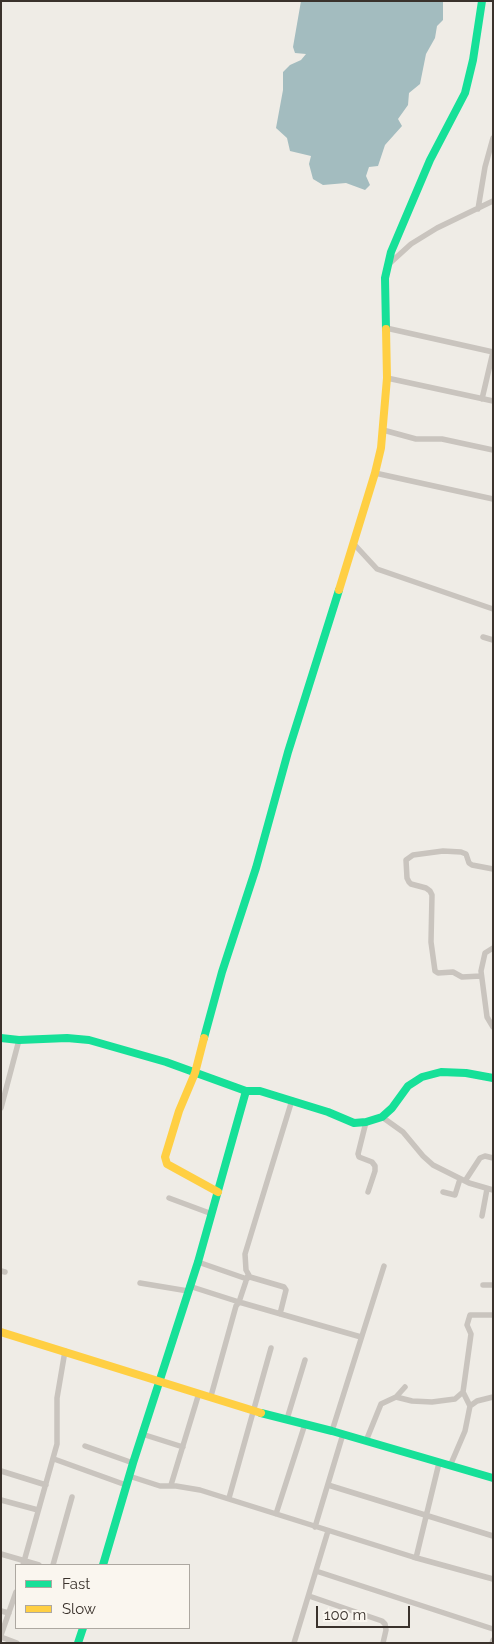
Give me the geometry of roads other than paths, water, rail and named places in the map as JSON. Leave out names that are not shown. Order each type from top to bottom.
[{"type":"street","points":[[218,1192],[167,1164],[165,1161],[178,1111],[195,1073],[222,972],[256,868],[288,752],[375,473],[383,430],[387,378],[386,278],[391,252],[426,168],[465,93],[473,60],[482,1]]},
{"type":"street","points":[[478,209],[485,167],[493,138]]},
{"type":"street","points":[[388,264],[411,244],[437,228],[493,200]]},
{"type":"street","points":[[386,328],[493,352],[482,399]]},
{"type":"street","points":[[387,378],[493,401]]},
{"type":"street","points":[[383,430],[416,438],[439,439],[493,450]]},
{"type":"street","points":[[375,473],[493,499]]},
{"type":"street","points":[[353,543],[377,569],[493,609]]},
{"type":"street","points":[[484,637],[493,640]]},
{"type":"street","points":[[481,976],[465,978],[453,972],[438,973],[435,971],[431,942],[432,895],[426,888],[409,882],[406,860],[412,855],[461,852],[466,854],[469,863],[472,865],[493,868]]},
{"type":"street","points":[[493,948],[484,953],[481,976],[486,1017],[493,1027]]},
{"type":"street","points":[[1,1038],[19,1040],[67,1038],[89,1040],[166,1062],[246,1091],[260,1091],[292,1100],[354,1122],[366,1122],[382,1117],[392,1108],[408,1086],[422,1076],[441,1072],[466,1073],[493,1078]]},
{"type":"street","points":[[1,1108],[19,1040]]},
{"type":"street","points":[[103,1564],[126,1485],[198,1262],[246,1091]]},
{"type":"street","points":[[211,1396],[236,1306],[247,1277],[244,1260],[246,1247],[292,1100]]},
{"type":"street","points":[[382,1117],[403,1132],[422,1156],[433,1165],[463,1180],[490,1189],[482,1216]]},
{"type":"street","points":[[366,1122],[358,1154],[359,1157],[372,1162],[374,1166],[375,1171],[368,1192]]},
{"type":"street","points":[[443,1192],[455,1196],[463,1180],[480,1158],[485,1156],[493,1158]]},
{"type":"street","points":[[169,1198],[212,1214]]},
{"type":"street","points":[[198,1262],[285,1288],[286,1292],[280,1314]]},
{"type":"street","points":[[332,1430],[384,1266]]},
{"type":"street","points":[[140,1283],[189,1288],[361,1337]]},
{"type":"street","points":[[483,1285],[493,1284]]},
{"type":"street","points":[[450,1466],[465,1431],[470,1406],[463,1392],[471,1334],[467,1325],[470,1315],[493,1315]]},
{"type":"street","points":[[1,1332],[255,1411],[332,1430],[493,1478]]},
{"type":"street","points":[[229,1498],[255,1411],[271,1348]]},
{"type":"street","points":[[1,1554],[24,1563],[58,1444],[57,1398],[65,1351]]},
{"type":"street","points":[[287,1419],[305,1360]]},
{"type":"street","points":[[366,1441],[381,1404],[396,1397],[405,1387]]},
{"type":"street","points":[[396,1397],[412,1401],[432,1402],[455,1399],[463,1392]]},
{"type":"street","points":[[172,1485],[199,1393]]},
{"type":"street","points":[[470,1406],[477,1401],[493,1397]]},
{"type":"street","points":[[276,1514],[305,1424]]},
{"type":"street","points":[[142,1434],[183,1447]]},
{"type":"street","points":[[315,1527],[343,1434]]},
{"type":"street","points":[[85,1446],[133,1463]]},
{"type":"street","points":[[54,1459],[126,1485]]},
{"type":"street","points":[[416,1558],[440,1462]]},
{"type":"street","points":[[1,1471],[46,1485]]},
{"type":"street","points":[[129,1476],[154,1485],[172,1485],[229,1498],[328,1531],[493,1579]]},
{"type":"street","points":[[328,1485],[493,1536]]},
{"type":"street","points":[[53,1564],[72,1497]]},
{"type":"street","points":[[1,1500],[38,1510]]},
{"type":"street","points":[[294,1643],[328,1531]]},
{"type":"street","points":[[316,1572],[493,1629]]},
{"type":"street","points":[[15,1595],[1,1636],[17,1643]]},
{"type":"street","points":[[309,1596],[382,1621],[385,1624],[386,1630],[384,1643]]},
{"type":"street","points":[[1,1611],[9,1613]]},
{"type":"street","points":[[78,1643],[83,1629]]},
{"type":"water","points":[[301,1],[443,1],[443,20],[437,26],[435,38],[426,54],[420,84],[409,93],[408,105],[398,119],[402,126],[385,145],[378,166],[369,167],[366,176],[370,185],[365,190],[346,183],[323,185],[313,179],[309,164],[311,156],[290,151],[287,138],[276,128],[283,90],[283,72],[290,65],[301,60],[306,54],[295,53],[293,47]]}]
